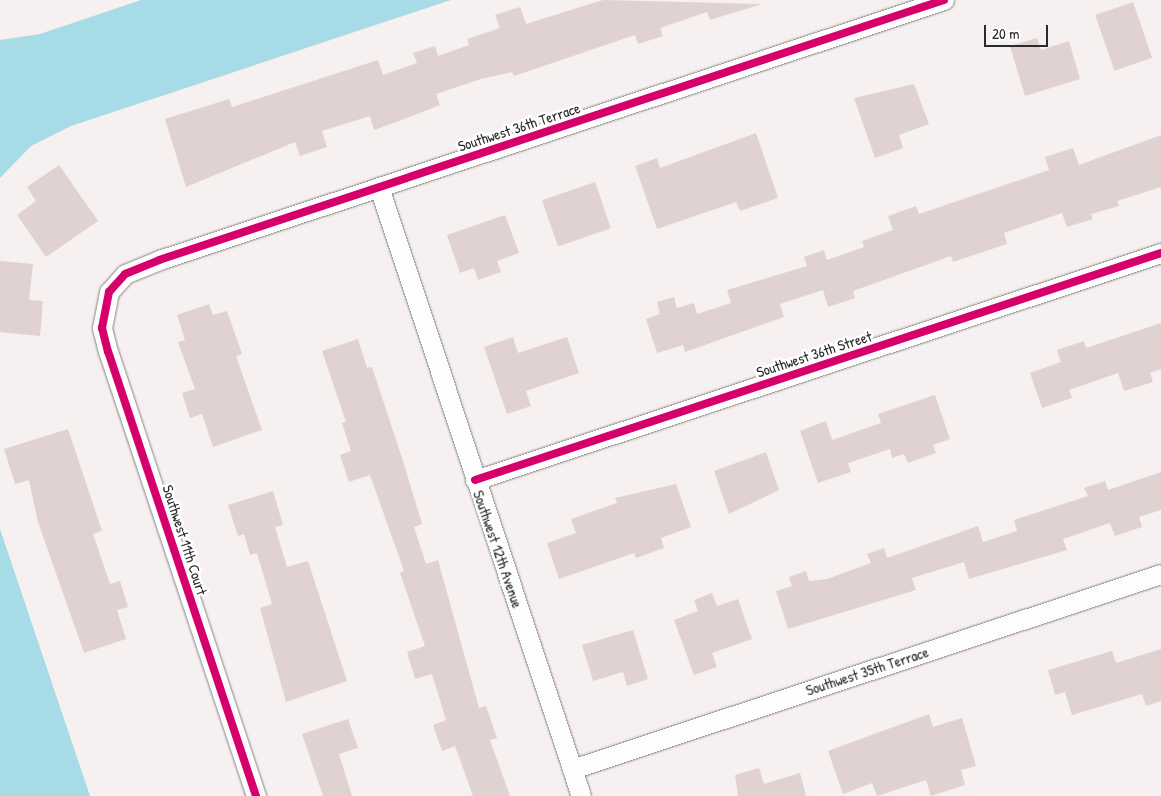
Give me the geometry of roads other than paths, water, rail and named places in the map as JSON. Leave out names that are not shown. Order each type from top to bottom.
[{"type":"street","name":"Southwest 36th Terrace","points":[[109,292],[125,274],[159,260],[944,0]]},
{"type":"street","name":"Southwest 12th Avenue","points":[[379,186],[581,796]]},
{"type":"street","name":"Southwest 36th Street","points":[[475,480],[1161,253]]},
{"type":"street","name":"Southwest 11th Court","points":[[109,292],[102,328],[108,352],[256,796]]},
{"type":"street","name":"Southwest 35th Terrace","points":[[572,769],[1161,574]]},
{"type":"water","points":[[141,0],[451,0],[71,126],[31,146],[0,178],[0,40],[40,34]]},
{"type":"water","points":[[0,529],[90,796],[0,796]]}]
